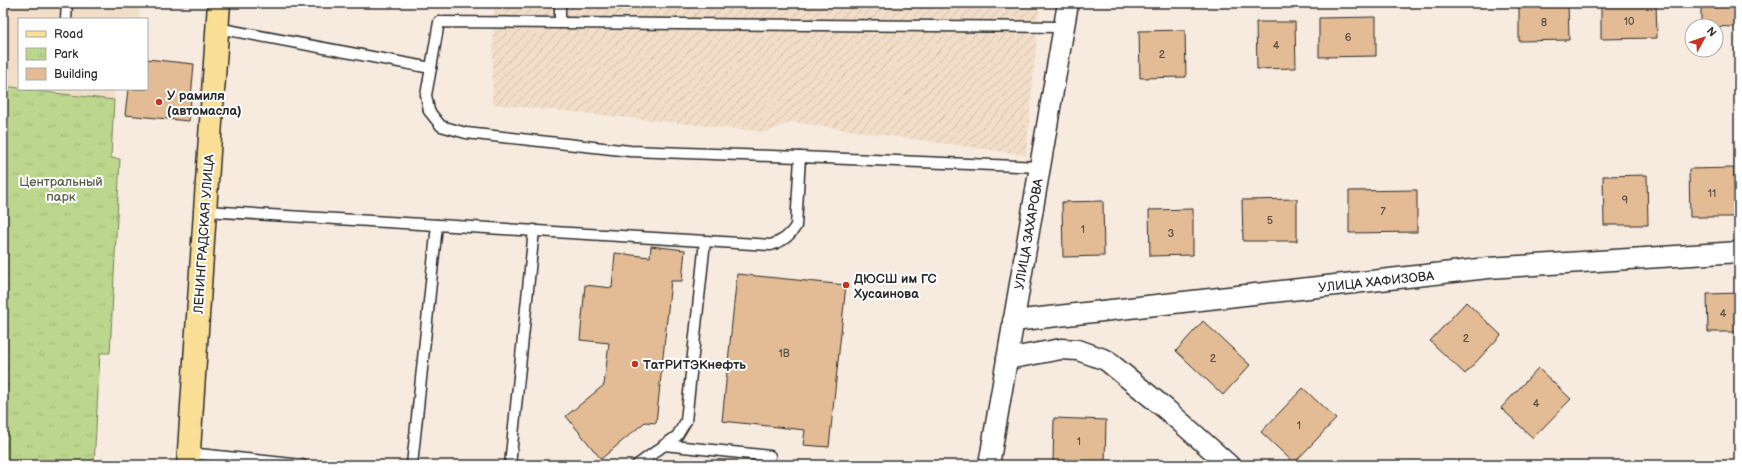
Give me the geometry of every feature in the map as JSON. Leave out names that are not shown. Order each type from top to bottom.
[{"type":"main road","name":"ЛЕНИНГРАДСКАЯ УЛИЦА","points":[[188,459],[219,3]]},
{"type":"street","name":"УЛИЦА ЗАХАРОВА","points":[[989,465],[1068,3]]},
{"type":"street","name":"УЛИЦА ХАФИЗОВА","points":[[1013,321],[1488,268],[1739,252]]},
{"type":"street","points":[[1007,359],[1060,349],[1078,350],[1106,360],[1167,410],[1229,465]]},
{"type":"lane","points":[[66,18],[67,3]]},
{"type":"lane","points":[[560,3],[560,23]]},
{"type":"lane","points":[[1040,166],[630,151],[466,133],[441,126],[429,110],[426,95],[439,22],[1063,27]]},
{"type":"lane","points":[[217,28],[431,68]]},
{"type":"lane","points":[[205,211],[771,245],[782,241],[790,235],[796,226],[800,157]]},
{"type":"lane","points":[[412,465],[437,225]]},
{"type":"lane","points":[[510,465],[534,230]]},
{"type":"lane","points":[[637,465],[677,436],[686,421],[705,241]]},
{"type":"lane","points":[[664,445],[770,456]]},
{"type":"lane","points":[[188,459],[302,465]]},
{"type":"shaded area","points":[[3,3],[140,3],[139,18],[18,18],[18,88],[3,86]]},
{"type":"shaded area","points":[[494,3],[1040,3],[1026,155],[792,122],[766,132],[492,104]]},
{"type":"shaded area","points":[[38,90],[115,90],[114,100]]},
{"type":"green space","name":"Центральный парк","points":[[3,86],[18,88],[18,90],[114,100],[111,158],[120,159],[110,353],[100,353],[94,465],[3,465]]},
{"type":"building","points":[[1519,3],[1568,3],[1569,40],[1519,41]]},
{"type":"building","points":[[1601,3],[1656,3],[1657,38],[1601,39]]},
{"type":"building","points":[[1701,3],[1739,3],[1739,27],[1724,27],[1724,18],[1701,18]]},
{"type":"building","points":[[1376,17],[1376,56],[1319,57],[1319,18]]},
{"type":"building","points":[[1256,22],[1295,22],[1296,68],[1257,69]]},
{"type":"building","points":[[1185,30],[1186,77],[1140,78],[1139,31]]},
{"type":"building","name":"У рамиля (автомасла)","points":[[148,59],[194,64],[189,121],[125,115],[128,90],[148,90]]},
{"type":"building","points":[[1734,168],[1735,217],[1690,217],[1689,169]]},
{"type":"building","points":[[1647,175],[1648,225],[1604,225],[1603,176]]},
{"type":"building","points":[[1417,190],[1417,232],[1349,233],[1349,191]]},
{"type":"building","points":[[1297,199],[1297,241],[1243,241],[1242,200]]},
{"type":"building","points":[[1103,201],[1104,256],[1063,257],[1062,202]]},
{"type":"building","points":[[1193,209],[1193,255],[1150,256],[1149,210]]},
{"type":"building","name":"ТатРИТЭКнефть","points":[[651,246],[685,250],[682,281],[671,281],[656,423],[645,422],[601,459],[566,416],[604,385],[609,343],[580,340],[585,285],[612,288],[615,253],[650,257]]},
{"type":"building","points":[[737,274],[846,285],[829,447],[803,445],[805,430],[722,421]]},
{"type":"building","points":[[1739,293],[1739,332],[1708,332],[1707,294]]},
{"type":"building","points":[[1466,302],[1501,335],[1465,374],[1430,341]]},
{"type":"building","points":[[1203,321],[1250,365],[1223,395],[1176,351]]},
{"type":"building","points":[[1538,368],[1571,399],[1533,438],[1501,408]]},
{"type":"building","points":[[1303,388],[1336,419],[1294,463],[1261,432]]},
{"type":"building","points":[[1054,418],[1106,420],[1105,464],[1053,462]]},
{"type":"place","name":"У рамиля (автомасла)","points":[[159,102]]},
{"type":"place","name":"ДЮСШ им ГС Хусаинова","points":[[846,285]]},
{"type":"place","name":"ТатРИТЭКнефть","points":[[635,364]]}]
